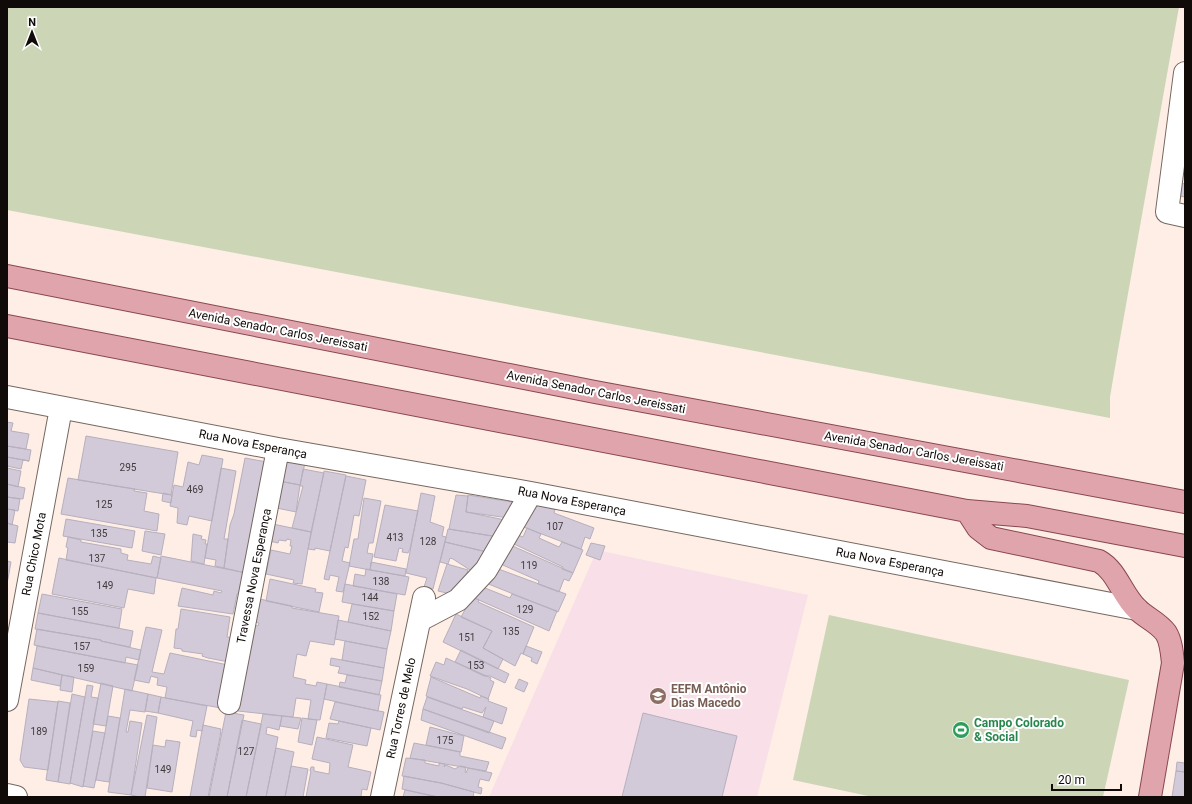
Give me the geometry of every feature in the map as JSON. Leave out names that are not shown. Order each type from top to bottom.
[{"type":"main road","name":"Avenida Senador Carlos Jereissati","points":[[7,276],[603,394],[1185,502]]},
{"type":"main road","points":[[7,326],[967,511],[1027,516],[1185,546]]},
{"type":"main road","points":[[967,511],[978,528],[991,538],[1099,561],[1107,566],[1137,609],[1155,622],[1166,633],[1171,646],[1173,663],[1150,797]]},
{"type":"street","points":[[1176,214],[1185,73]]},
{"type":"street","name":"Rua Nova Esperança","points":[[7,397],[278,449],[531,493],[1137,609]]},
{"type":"street","name":"Rua Chico Mota","points":[[7,700],[61,408]]},
{"type":"street","name":"Travessa Nova Esperança","points":[[229,703],[278,449]]},
{"type":"street","points":[[420,620],[458,600],[486,570],[505,541],[531,493]]},
{"type":"street","name":"Rua Torres de Melo","points":[[382,797],[424,598]]},
{"type":"street","points":[[7,795],[16,797]]},
{"type":"shaded area","name":"EEFM Antônio Dias Macedo","points":[[597,550],[808,595],[757,797],[489,797]]},
{"type":"green space","points":[[7,7],[1179,7],[1110,397],[1110,418],[7,210]]},
{"type":"green space","name":"Campo Colorado & Social","points":[[829,615],[1129,680],[1103,797],[873,797],[793,780]]},
{"type":"building","points":[[1176,182],[1185,184],[1185,197],[1174,195]]},
{"type":"building","points":[[7,422],[13,423],[11,431],[29,434],[26,449],[7,446]]},
{"type":"building","points":[[86,436],[178,452],[171,495],[78,480]]},
{"type":"building","points":[[7,446],[31,450],[29,461],[7,457]]},
{"type":"building","points":[[202,455],[223,459],[212,521],[189,516],[187,525],[177,523],[178,508],[170,506],[174,485],[183,487],[188,462],[199,465]]},
{"type":"building","points":[[7,457],[29,461],[23,460],[21,469],[7,466]]},
{"type":"building","points":[[245,458],[267,462],[246,573],[224,568],[230,525],[234,514]]},
{"type":"building","points":[[283,459],[305,463],[300,485],[279,481]]},
{"type":"building","points":[[7,468],[21,471],[18,487],[7,484]]},
{"type":"building","points":[[221,468],[236,471],[224,539],[228,539],[224,568],[215,566],[216,560],[205,558]]},
{"type":"building","points":[[303,469],[324,473],[311,532],[292,528],[303,486],[300,486]]},
{"type":"building","points":[[324,471],[346,475],[330,551],[315,548],[315,550],[308,549]]},
{"type":"building","points":[[346,476],[366,480],[359,516],[354,515],[348,548],[345,547],[342,561],[350,563],[343,592],[336,591],[339,577],[330,575],[329,580],[324,579]]},
{"type":"building","points":[[68,478],[135,489],[134,491],[147,493],[144,511],[159,514],[157,531],[61,514]]},
{"type":"building","points":[[279,481],[300,485],[296,512],[272,507]]},
{"type":"building","points":[[7,484],[25,488],[23,499],[7,497]]},
{"type":"building","points":[[163,493],[172,495],[171,503],[162,501]]},
{"type":"building","points":[[421,493],[435,496],[430,522],[444,527],[442,536],[446,537],[433,589],[424,587],[427,578],[406,573]]},
{"type":"building","points":[[456,495],[468,496],[466,512],[505,520],[498,537],[449,529]]},
{"type":"building","points":[[468,495],[512,502],[509,518],[466,512]]},
{"type":"building","points":[[7,497],[20,499],[18,511],[7,509]]},
{"type":"building","points":[[364,498],[381,501],[373,543],[369,543],[367,553],[373,554],[370,570],[349,566],[354,539],[358,539]]},
{"type":"building","points":[[534,504],[555,509],[554,513],[594,528],[590,539],[585,537],[581,549],[521,526]]},
{"type":"building","points":[[385,505],[418,511],[410,549],[408,553],[402,552],[403,549],[399,548],[396,561],[374,557]]},
{"type":"building","points":[[7,509],[15,510],[12,525],[7,523]]},
{"type":"building","points":[[66,519],[135,531],[132,548],[63,536]]},
{"type":"building","points":[[7,523],[18,526],[15,543],[7,542]]},
{"type":"building","points":[[268,523],[311,532],[302,584],[293,583],[294,580],[266,574],[271,550],[290,554],[292,546],[290,546],[291,540],[287,539],[286,541],[279,540],[278,543],[265,540]]},
{"type":"building","points":[[527,528],[541,534],[539,538],[559,547],[562,542],[583,550],[573,573],[562,569],[563,567],[514,544],[518,535],[523,537]]},
{"type":"building","points":[[448,529],[499,537],[495,554],[445,542]]},
{"type":"building","points":[[145,531],[165,534],[161,555],[142,551]]},
{"type":"building","points":[[193,534],[202,536],[201,539],[206,540],[205,544],[207,544],[204,564],[191,561]]},
{"type":"building","points":[[68,537],[81,540],[81,542],[121,549],[121,553],[128,555],[127,560],[151,564],[153,556],[161,558],[157,578],[66,560]]},
{"type":"building","points":[[445,542],[487,552],[480,573],[470,570],[450,558],[448,564],[440,562]]},
{"type":"building","points":[[506,543],[573,573],[569,581],[564,579],[559,592],[538,584],[539,581],[496,562]]},
{"type":"building","points":[[591,543],[605,546],[600,560],[586,555]]},
{"type":"building","points":[[161,556],[246,573],[241,594],[237,594],[233,614],[178,606],[182,588],[213,595],[214,591],[221,593],[222,591],[157,578]]},
{"type":"building","points":[[59,558],[156,578],[154,594],[128,589],[124,608],[52,594]]},
{"type":"building","points":[[7,561],[11,562],[7,584]]},
{"type":"building","points":[[371,562],[406,569],[405,576],[370,570]]},
{"type":"building","points":[[447,564],[468,570],[461,591],[454,588],[451,594],[438,591]]},
{"type":"building","points":[[493,567],[566,594],[558,612],[486,583]]},
{"type":"building","points":[[366,569],[409,577],[405,595],[353,586],[355,574],[365,576]]},
{"type":"building","points":[[270,579],[316,589],[315,592],[323,593],[319,612],[266,601]]},
{"type":"building","points":[[345,584],[397,594],[394,611],[342,602]]},
{"type":"building","points":[[475,584],[510,598],[512,594],[557,611],[549,631],[472,597]]},
{"type":"building","points":[[42,594],[122,609],[119,628],[38,613]]},
{"type":"building","points":[[472,597],[479,600],[478,602],[534,627],[523,654],[521,653],[515,666],[483,648],[492,631],[461,617]]},
{"type":"building","points":[[255,598],[292,606],[292,608],[339,616],[334,645],[310,641],[306,656],[297,654],[293,677],[306,680],[305,684],[316,686],[317,682],[327,684],[320,720],[308,719],[311,700],[296,698],[293,717],[238,711],[250,624],[258,626],[259,623],[251,621]]},
{"type":"building","points":[[352,604],[394,611],[391,631],[348,622]]},
{"type":"building","points":[[181,609],[230,617],[227,637],[233,638],[229,662],[208,658],[202,656],[203,654],[182,651],[182,649],[174,648],[176,629],[178,629]]},
{"type":"building","points":[[38,613],[133,631],[130,647],[101,640],[35,629]]},
{"type":"building","points":[[456,614],[492,631],[483,648],[503,659],[498,669],[443,642]]},
{"type":"building","points":[[338,620],[391,631],[387,649],[335,639]]},
{"type":"building","points":[[146,627],[162,630],[152,672],[164,674],[170,653],[228,665],[221,708],[165,698],[167,687],[157,685],[158,678],[151,676],[149,683],[134,680]]},
{"type":"building","points":[[37,629],[101,640],[141,650],[139,660],[126,657],[125,663],[34,645]]},
{"type":"building","points":[[345,641],[387,649],[384,668],[342,660]]},
{"type":"building","points":[[37,646],[138,665],[132,691],[33,668]]},
{"type":"building","points":[[526,646],[542,652],[537,664],[531,661],[532,658],[523,654]]},
{"type":"building","points":[[461,650],[509,674],[505,683],[490,676],[484,676],[455,662]]},
{"type":"building","points":[[331,658],[384,668],[382,681],[338,673],[340,667],[330,665]]},
{"type":"building","points":[[446,658],[491,678],[490,680],[494,682],[488,699],[467,689],[430,676],[436,662],[444,665]]},
{"type":"building","points":[[33,668],[62,675],[60,686],[31,680]]},
{"type":"building","points":[[62,675],[74,677],[72,692],[60,690]]},
{"type":"building","points":[[347,675],[382,681],[379,695],[339,687],[340,682],[345,683]]},
{"type":"building","points":[[431,677],[480,698],[481,696],[489,699],[488,701],[507,708],[502,724],[483,717],[486,707],[482,713],[463,707],[462,709],[426,696]]},
{"type":"building","points":[[519,679],[528,683],[524,692],[515,688]]},
{"type":"building","points":[[101,683],[113,686],[106,726],[93,724]]},
{"type":"building","points":[[327,684],[381,695],[378,711],[324,699]]},
{"type":"building","points":[[87,685],[93,686],[91,697],[98,698],[83,787],[70,783]]},
{"type":"building","points":[[125,689],[148,694],[145,712],[130,710],[126,732],[128,732],[130,721],[142,723],[131,795],[108,792]]},
{"type":"building","points":[[72,694],[85,697],[70,784],[58,782]]},
{"type":"building","points":[[148,694],[161,697],[158,713],[145,711]]},
{"type":"building","points":[[161,697],[207,706],[202,731],[197,730],[196,737],[190,736],[193,721],[158,713]]},
{"type":"building","points":[[427,697],[494,721],[489,733],[423,709]]},
{"type":"building","points":[[29,699],[58,702],[48,770],[24,767],[20,760]]},
{"type":"building","points":[[58,701],[70,703],[58,782],[46,780]]},
{"type":"building","points":[[335,702],[384,712],[380,730],[330,719]]},
{"type":"building","points":[[423,709],[506,738],[502,749],[421,720]]},
{"type":"building","points":[[226,712],[244,715],[227,797],[209,797]]},
{"type":"building","points":[[643,713],[737,736],[722,797],[622,797]]},
{"type":"building","points":[[263,714],[282,716],[279,730],[267,727],[266,734],[278,737],[266,797],[246,797]]},
{"type":"building","points":[[147,715],[157,717],[145,797],[140,797],[131,795]]},
{"type":"building","points":[[108,716],[120,718],[109,782],[96,780]]},
{"type":"building","points":[[282,716],[301,718],[298,729],[280,726]]},
{"type":"building","points":[[302,718],[317,720],[312,745],[298,742]]},
{"type":"building","points":[[242,720],[261,724],[261,726],[246,797],[227,797]]},
{"type":"building","points":[[339,721],[371,728],[367,746],[326,738],[329,723],[338,724]]},
{"type":"building","points":[[203,725],[221,729],[220,737],[208,797],[190,797]]},
{"type":"building","points":[[430,727],[464,736],[461,752],[426,745]]},
{"type":"building","points":[[93,731],[105,733],[94,788],[83,786]]},
{"type":"building","points":[[317,737],[353,745],[348,767],[371,772],[367,790],[362,789],[361,797],[306,797],[311,767],[314,767],[314,771],[329,774],[330,763],[312,759]]},
{"type":"building","points":[[166,740],[180,742],[172,792],[147,788],[153,745],[165,747]]},
{"type":"building","points":[[414,743],[460,752],[460,756],[489,762],[486,771],[410,758]]},
{"type":"building","points":[[276,748],[294,752],[285,797],[266,797]]},
{"type":"building","points":[[406,758],[425,760],[425,763],[439,766],[439,763],[445,764],[444,767],[446,765],[455,769],[460,766],[466,767],[466,773],[468,768],[492,773],[489,781],[480,779],[478,787],[482,788],[481,794],[441,783],[402,776]]},
{"type":"building","points":[[1177,762],[1185,763],[1185,772],[1176,771]]},
{"type":"building","points":[[291,766],[308,769],[303,797],[285,797]]},
{"type":"building","points":[[1176,771],[1185,772],[1185,797],[1172,797]]},
{"type":"building","points":[[404,776],[441,783],[474,792],[473,797],[438,797],[402,789]]},
{"type":"building","points":[[405,790],[438,797],[403,797]]},
{"type":"place","name":"EEFM Antônio Dias Macedo","points":[[658,696]]},
{"type":"place","name":"Campo Colorado & Social","points":[[961,730]]}]
